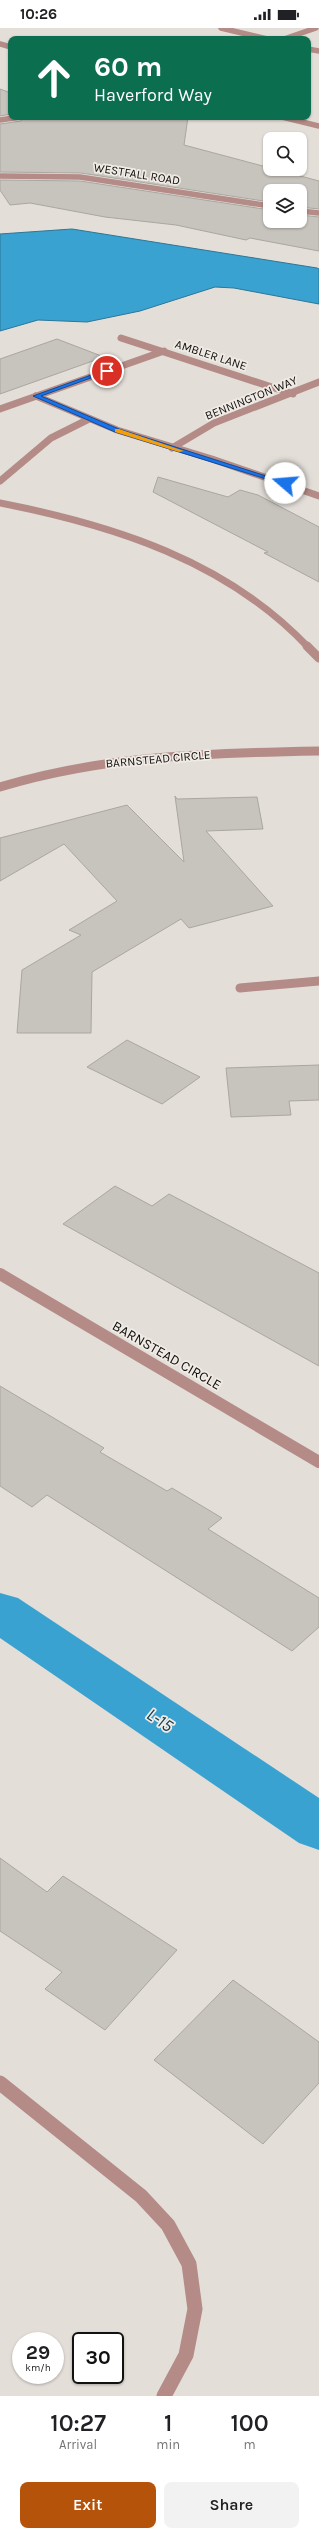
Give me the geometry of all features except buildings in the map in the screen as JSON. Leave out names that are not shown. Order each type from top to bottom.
[{"type":"street","points":[[221,28],[254,36]]},
{"type":"street","points":[[293,36],[316,28]]},
{"type":"street","points":[[294,120],[319,126]]},
{"type":"street","name":"WESTFALL ROAD","points":[[0,176],[80,177],[263,205]]},
{"type":"street","points":[[307,212],[319,213]]},
{"type":"street","name":"AMBLER LANE","points":[[121,338],[293,394]]},
{"type":"street","points":[[0,409],[164,352]]},
{"type":"street","name":"BENNINGTON WAY","points":[[172,448],[214,423],[293,394],[319,382]]},
{"type":"street","points":[[36,396],[89,419],[172,448],[285,483],[319,496]]},
{"type":"street","points":[[0,481],[39,444],[59,432],[89,419]]},
{"type":"street","points":[[0,503],[102,528],[188,562],[234,586],[274,613],[307,643],[319,658]]},
{"type":"street","name":"BARNSTEAD CIRCLE","points":[[0,787],[56,772],[137,758],[193,754],[319,751]]},
{"type":"street","points":[[240,988],[319,981]]},
{"type":"street","name":"BARNSTEAD CIRCLE","points":[[0,1274],[319,1462]]},
{"type":"street","points":[[0,2083],[141,2196],[168,2225],[189,2264],[195,2309],[186,2355],[164,2396]]},
{"type":"water","points":[[72,229],[317,268],[319,269],[319,304],[234,288],[215,287],[140,311],[87,322],[38,320],[0,331],[0,234]]},
{"type":"waterway","name":"L-15","points":[[0,1612],[319,1827]]},
{"type":"slow traffic","points":[[117,430],[181,451]]},
{"type":"route","points":[[107,371],[36,396],[117,430],[285,483]]}]
